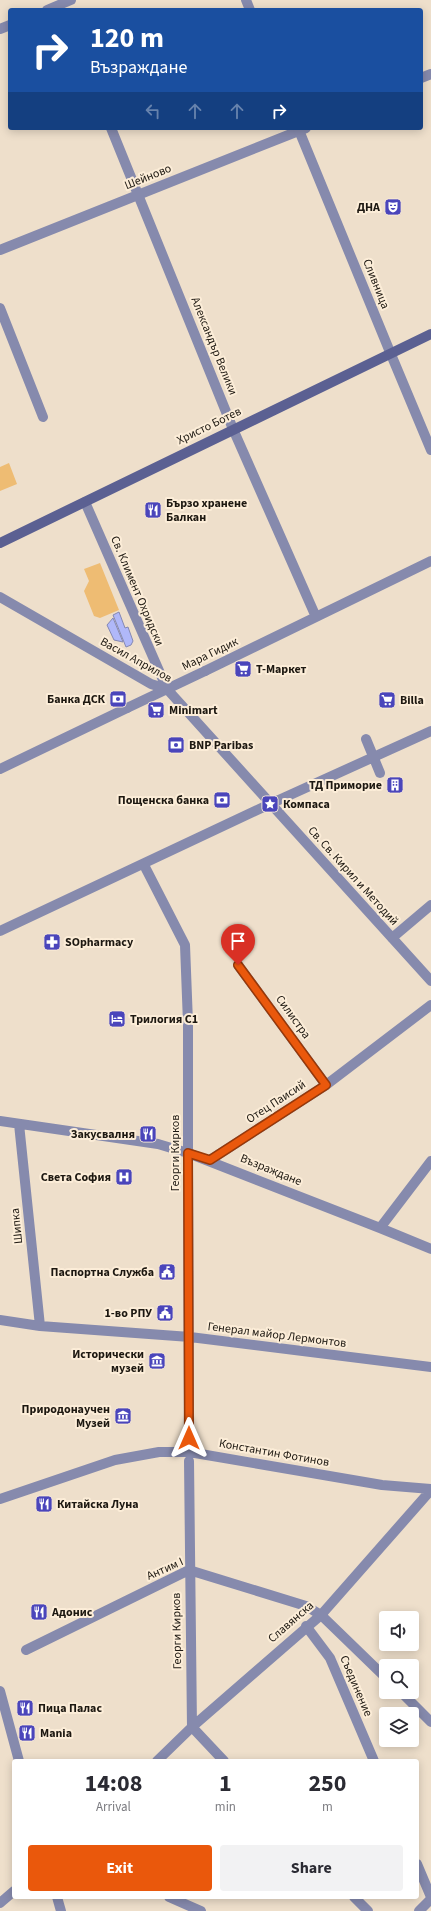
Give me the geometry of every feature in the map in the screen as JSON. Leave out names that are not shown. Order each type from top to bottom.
[{"type":"main road","name":"Христо Ботев","points":[[0,543],[390,352],[431,334]]},
{"type":"street","points":[[60,5],[71,0]]},
{"type":"street","name":"Александър Велики","points":[[112,130],[233,429],[316,617]]},
{"type":"street","name":"Шейново","points":[[0,250],[299,130]]},
{"type":"street","name":"Сливница","points":[[301,130],[390,352],[431,450]]},
{"type":"street","points":[[0,308],[44,417]]},
{"type":"street","name":"Св. Климент Охридски","points":[[85,502],[167,690]]},
{"type":"street","name":"Мара Гидик","points":[[0,769],[167,690],[205,670],[431,561]]},
{"type":"street","name":"Васил Априлов","points":[[0,596],[151,684],[167,690],[256,788]]},
{"type":"street","points":[[0,932],[270,804],[431,731]]},
{"type":"street","points":[[366,739],[380,773]]},
{"type":"street","name":"Св. Св. Кирил и Методий","points":[[256,788],[431,981]]},
{"type":"street","name":"Георги Кирков","points":[[144,864],[185,945],[188,1024],[190,1337],[189,1457],[192,1727]]},
{"type":"street","points":[[392,938],[431,905]]},
{"type":"street","name":"Силистра","points":[[238,965],[326,1085]]},
{"type":"street","name":"Отец Паисий","points":[[210,1160],[326,1085],[431,1005]]},
{"type":"street","name":"Възраждане","points":[[0,1121],[158,1144],[210,1160],[431,1249]]},
{"type":"street","name":"Шипка","points":[[19,1124],[40,1326]]},
{"type":"street","points":[[380,1228],[431,1161]]},
{"type":"street","name":"Генерал майор Лермонтов","points":[[0,1320],[40,1326],[190,1337],[431,1367]]},
{"type":"street","name":"Константин Фотинов","points":[[0,1499],[116,1460],[159,1452],[382,1485],[431,1490]]},
{"type":"street","name":"Славянска","points":[[159,1759],[192,1727],[321,1614],[431,1490]]},
{"type":"street","name":"Антим I","points":[[26,1650],[190,1570],[306,1606],[321,1614],[379,1671]]},
{"type":"street","name":"Съединение","points":[[306,1626],[330,1658],[373,1759]]},
{"type":"street","points":[[0,1691],[18,1759]]},
{"type":"street","points":[[408,1699],[431,1722]]},
{"type":"street","points":[[192,1727],[222,1759]]},
{"type":"street","points":[[419,1869],[431,1898],[419,1911]]},
{"type":"street","points":[[0,1903],[12,1892]]},
{"type":"street","points":[[58,1899],[61,1911]]},
{"type":"street","points":[[174,1899],[201,1911]]},
{"type":"street","points":[[356,1899],[368,1911]]},
{"type":"shaded area","points":[[9,463],[17,484],[0,491],[0,467]]},
{"type":"shaded area","points":[[100,563],[119,610],[100,618],[94,616],[84,591],[89,581],[84,569]]},
{"type":"water","points":[[119,612],[125,628],[128,627],[133,641],[131,645],[126,647],[113,615]]},
{"type":"water","points":[[113,618],[123,642],[114,640],[107,625]]},
{"type":"place","name":"ДНА","points":[[393,207]]},
{"type":"place","name":"Бързо хранене Балкан","points":[[153,510]]},
{"type":"place","name":"Т-Маркет","points":[[243,669]]},
{"type":"place","name":"Банка ДСК","points":[[118,699]]},
{"type":"place","name":"Billa","points":[[387,700]]},
{"type":"place","name":"Minimart","points":[[156,710]]},
{"type":"place","name":"BNP Paribas","points":[[176,745]]},
{"type":"place","name":"ТД Приморие","points":[[395,785]]},
{"type":"place","name":"Пощенска банка","points":[[222,800]]},
{"type":"place","name":"Компаса","points":[[270,804]]},
{"type":"place","name":"SOpharmacy","points":[[52,942]]},
{"type":"place","name":"Трилогия С1","points":[[117,1019]]},
{"type":"place","name":"Закусвалня","points":[[148,1134]]},
{"type":"place","name":"Света София","points":[[124,1177]]},
{"type":"place","name":"Паспортна Служба","points":[[167,1272]]},
{"type":"place","name":"1-во РПУ","points":[[165,1313]]},
{"type":"place","name":"Исторически музей","points":[[157,1361]]},
{"type":"place","name":"Природонаучен Музей","points":[[123,1416]]},
{"type":"place","name":"Китайска Луна","points":[[44,1504]]},
{"type":"place","name":"Адонис","points":[[39,1612]]},
{"type":"place","name":"Пица Палас","points":[[25,1708]]},
{"type":"place","name":"Mania","points":[[27,1733]]},
{"type":"route","points":[[189,1438],[190,1337],[188,1153],[210,1160],[326,1085],[238,965]]}]
